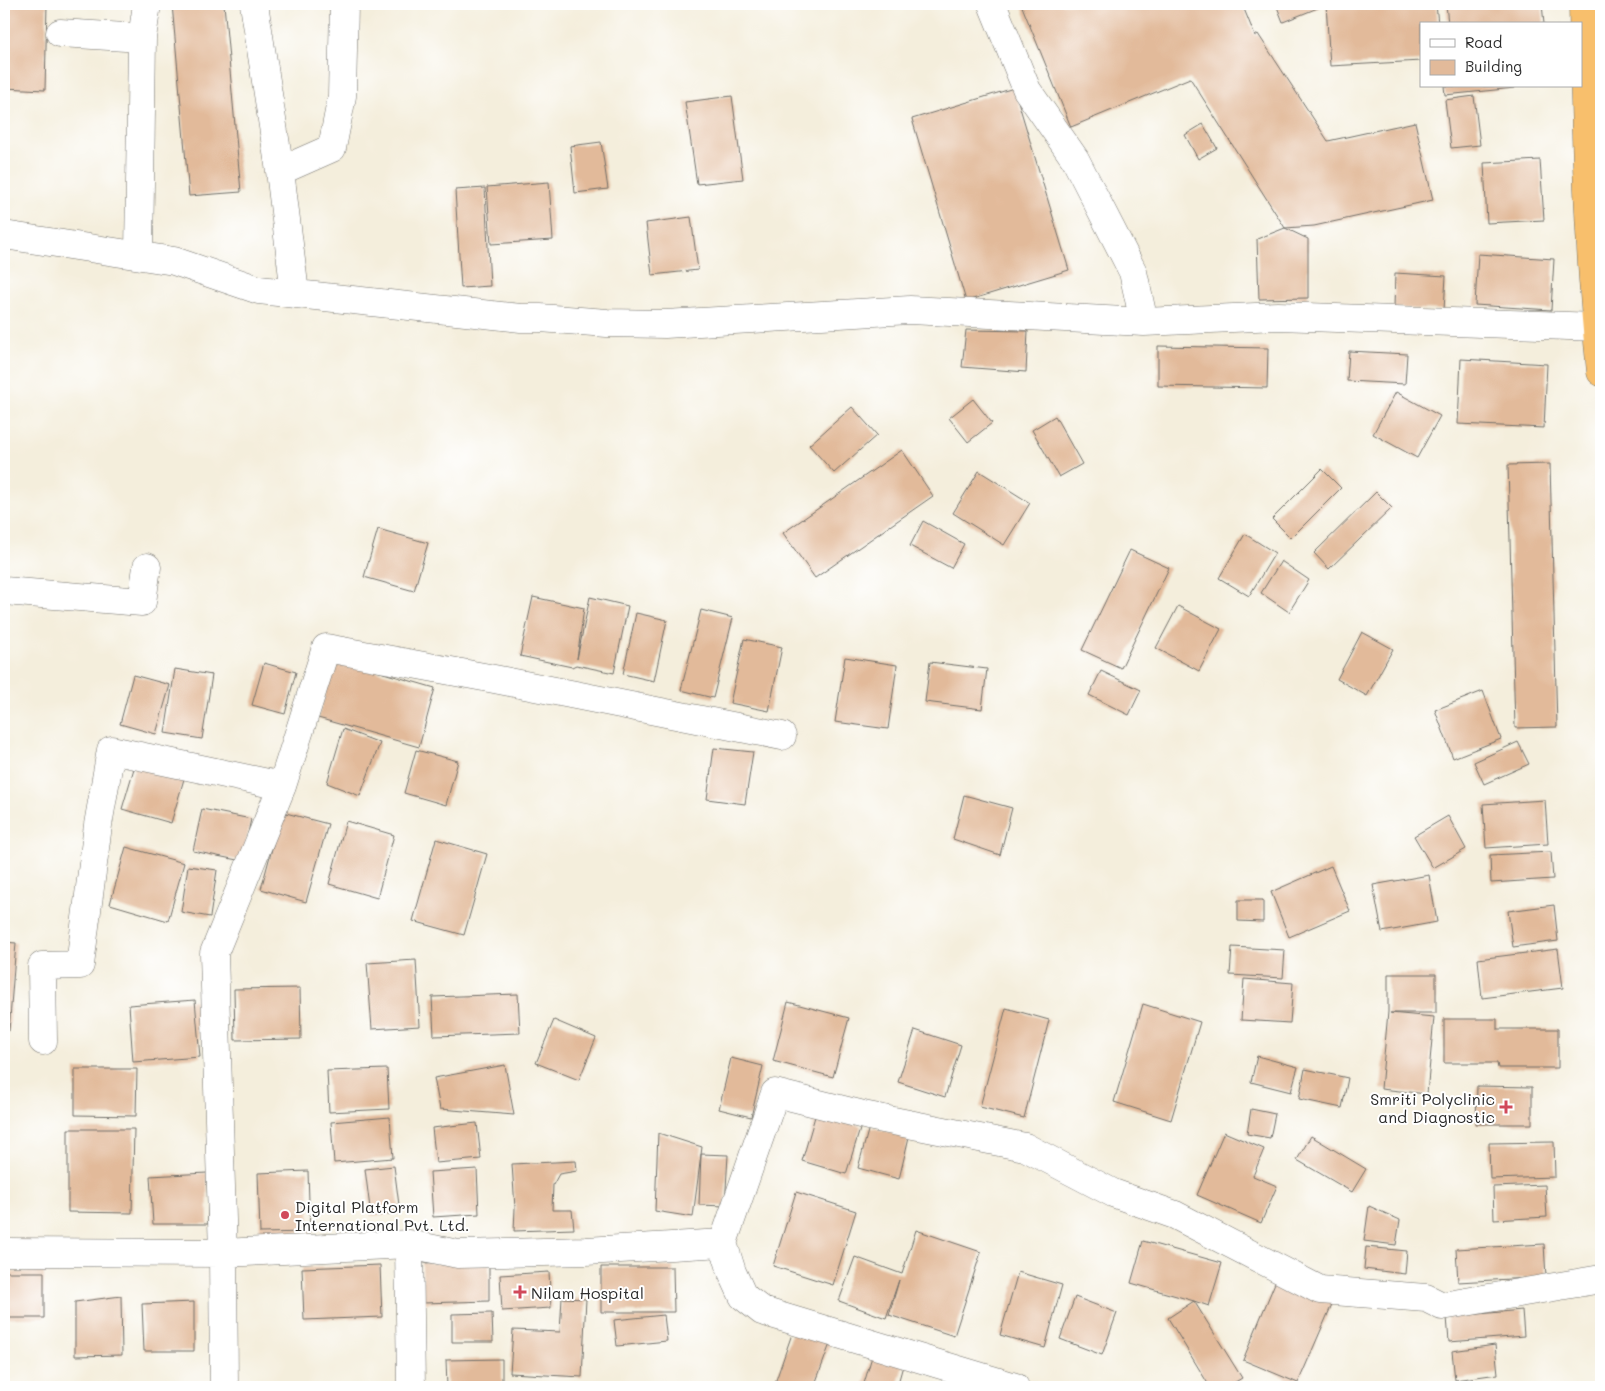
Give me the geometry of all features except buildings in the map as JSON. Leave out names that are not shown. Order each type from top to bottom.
[{"type":"highway","points":[[1583,4],[1593,131],[1596,327],[1601,372]]},
{"type":"street","points":[[139,255],[142,38],[147,4]]},
{"type":"street","points":[[254,4],[280,172],[295,293]]},
{"type":"street","points":[[280,172],[332,148],[342,96],[344,4]]},
{"type":"street","points":[[992,4],[1027,90],[1075,159],[1133,272],[1144,322]]},
{"type":"street","points":[[60,33],[142,38]]},
{"type":"street","points":[[4,235],[174,261],[259,290],[521,318],[606,323],[665,324],[910,310],[1144,322],[1278,316],[1596,327]]},
{"type":"street","points":[[4,591],[142,602],[146,567]]},
{"type":"street","points":[[224,1387],[223,1253],[214,953],[282,786],[326,648],[545,688],[782,736]]},
{"type":"street","points":[[44,1041],[42,966],[80,965],[98,825],[111,750],[282,786]]},
{"type":"street","points":[[1015,1387],[762,1311],[743,1296],[732,1272],[723,1243],[775,1093],[868,1116],[1025,1147],[1113,1193],[1175,1215],[1320,1290],[1426,1298],[1442,1306],[1601,1279]]},
{"type":"street","points":[[4,1252],[223,1253],[409,1244],[458,1254],[586,1251],[723,1243]]},
{"type":"street","points":[[409,1244],[411,1387]]},
{"type":"place","name":"Smriti Polyclinic and Diagnostic","points":[[1506,1107]]},
{"type":"place","name":"Digital Platform International Pvt. Ltd.","points":[[285,1215]]},
{"type":"place","name":"Nilam Hospital","points":[[520,1292]]}]
